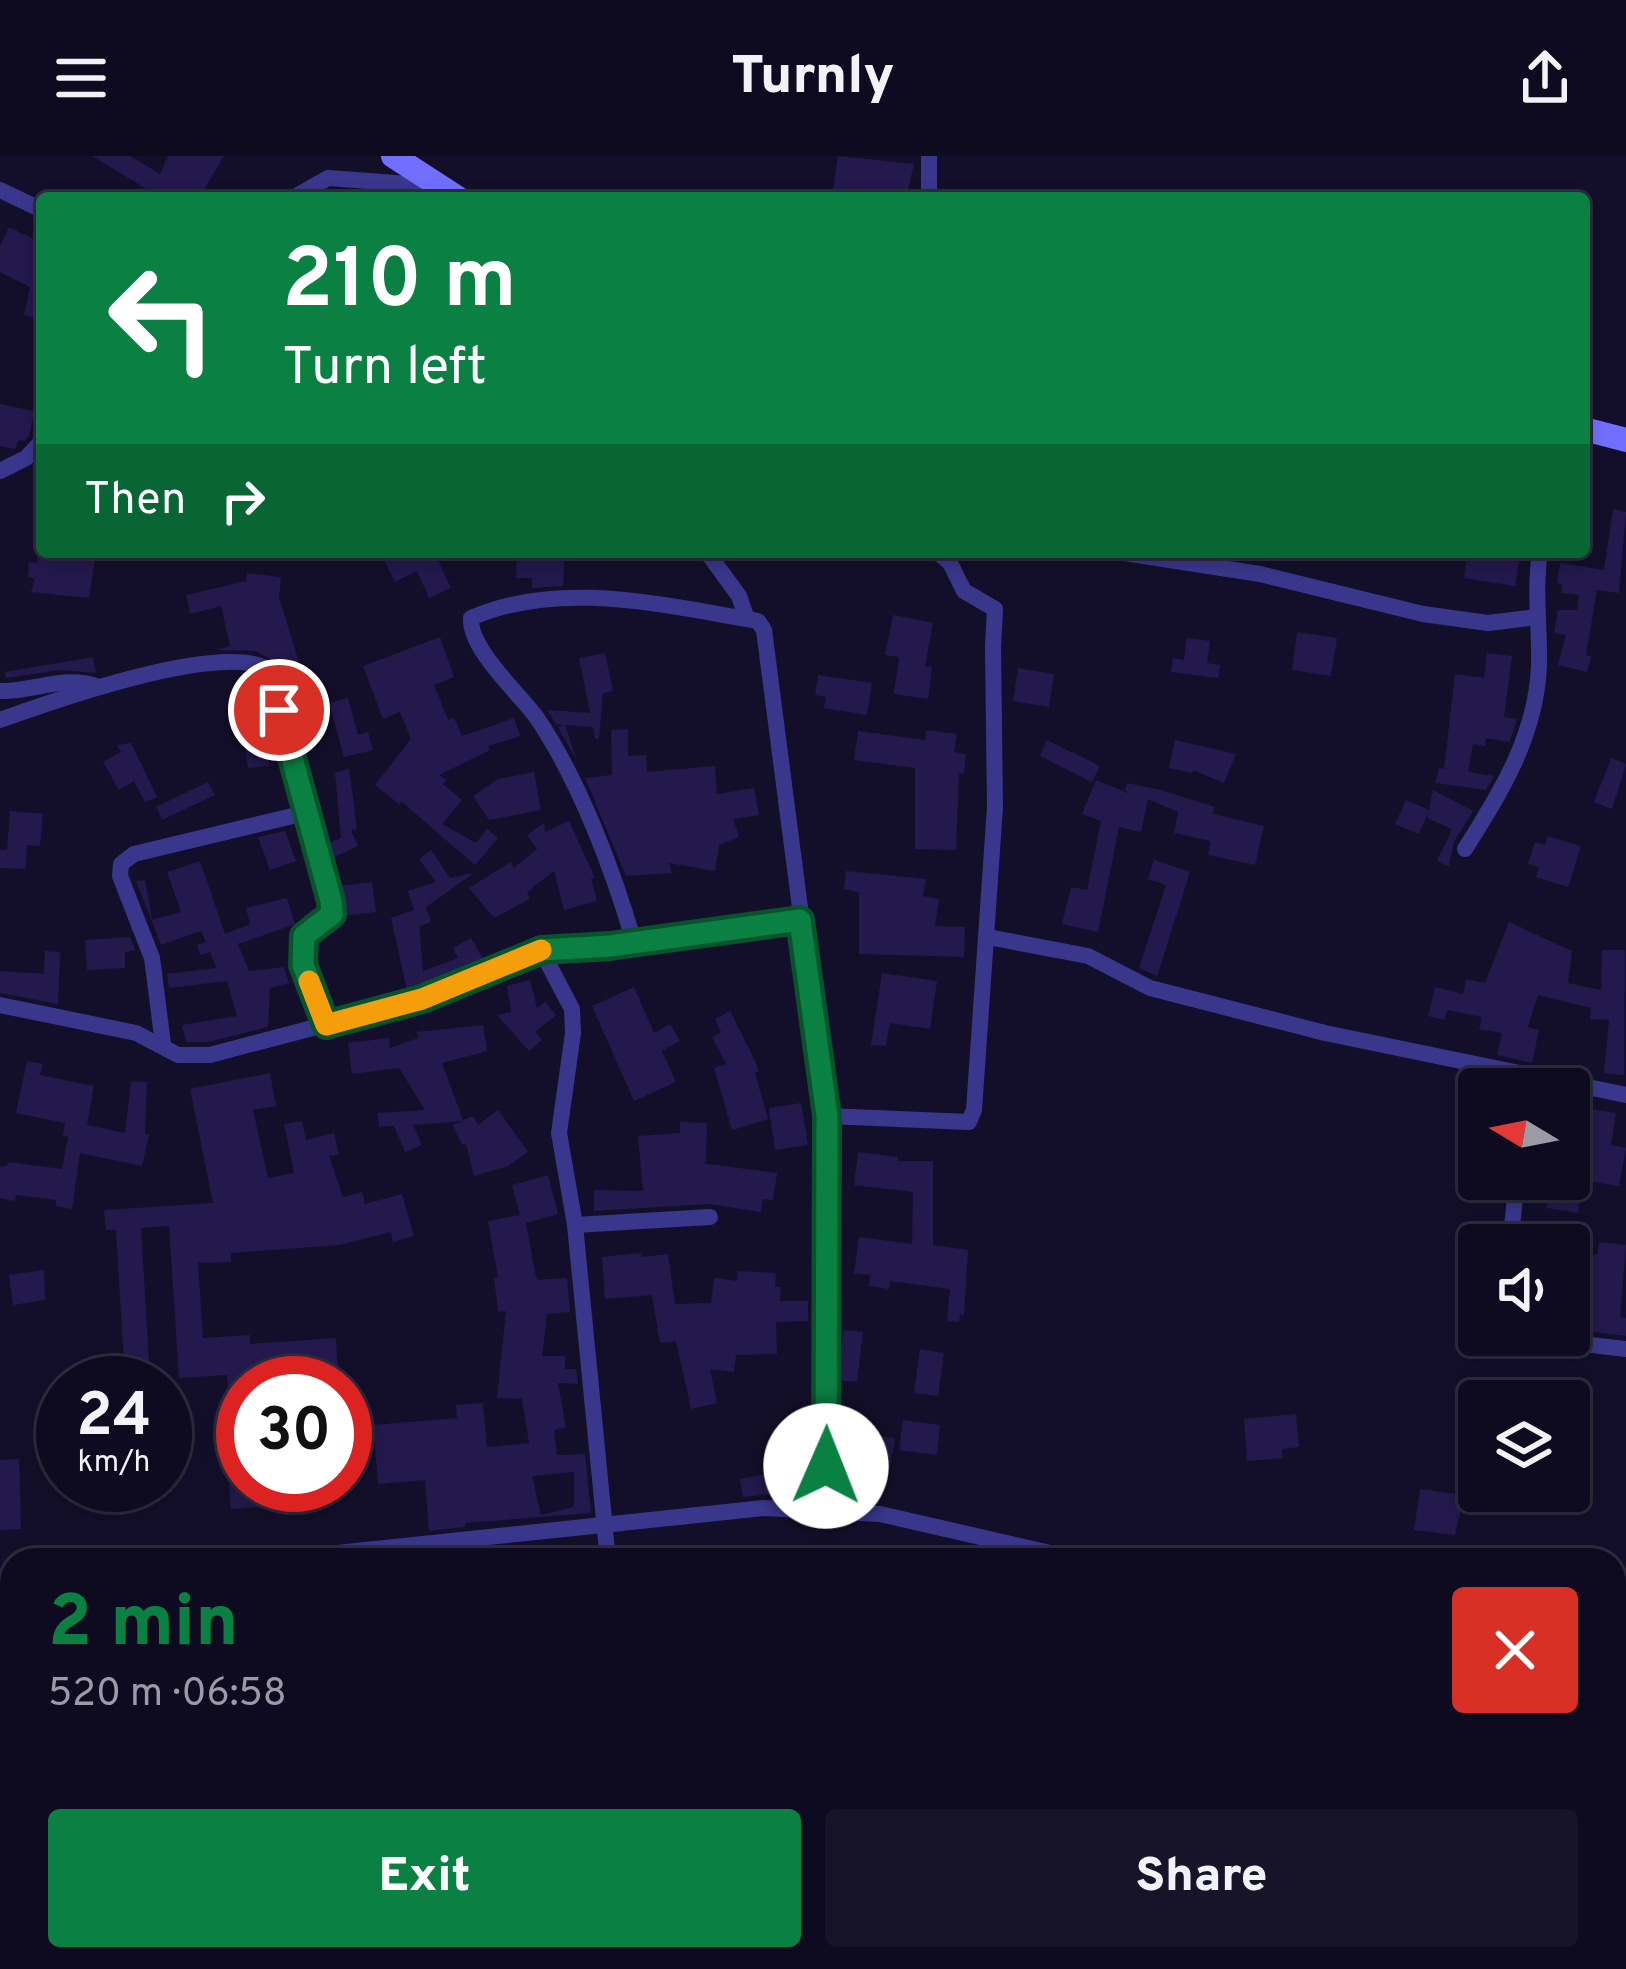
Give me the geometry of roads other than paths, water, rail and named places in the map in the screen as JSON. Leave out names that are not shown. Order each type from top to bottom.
[{"type":"main road","points":[[393,156],[449,192]]},
{"type":"main road","points":[[1590,431],[1626,440]]},
{"type":"street","points":[[328,178],[334,156]]},
{"type":"street","points":[[929,156],[929,192]]},
{"type":"street","points":[[304,192],[328,178],[449,192]]},
{"type":"street","points":[[0,190],[36,207]]},
{"type":"street","points":[[0,470],[26,458],[36,447]]},
{"type":"street","points":[[711,558],[739,596],[747,619]]},
{"type":"street","points":[[827,1116],[969,1122],[974,1110],[995,807],[995,609],[964,591],[944,558]]},
{"type":"street","points":[[1465,849],[1528,735],[1539,669],[1540,558]]},
{"type":"street","points":[[1207,559],[1374,599],[1397,610],[1489,623],[1537,616]]},
{"type":"street","points":[[634,942],[613,870],[555,748],[479,646],[470,631],[472,618],[499,606],[607,596],[747,619],[764,630],[827,1116],[825,1510]]},
{"type":"street","points":[[0,720],[140,675],[229,661],[266,666],[272,672],[331,901],[332,914],[304,936],[302,953],[326,1025]]},
{"type":"street","points":[[0,691],[18,692],[53,682],[99,687]]},
{"type":"street","points":[[163,1044],[158,983],[120,876],[121,864],[134,854],[305,814]]},
{"type":"street","points":[[0,1005],[136,1034],[178,1055],[210,1055],[422,999],[542,950],[800,920]]},
{"type":"street","points":[[988,937],[1088,956],[1150,988],[1470,1068]]},
{"type":"street","points":[[542,950],[572,1009],[559,1132],[575,1225],[607,1548]]},
{"type":"street","points":[[1590,1090],[1626,1095]]},
{"type":"street","points":[[575,1225],[710,1217]]},
{"type":"street","points":[[1590,1345],[1626,1349]]},
{"type":"street","points":[[379,1548],[764,1508],[880,1514],[1013,1548]]}]
